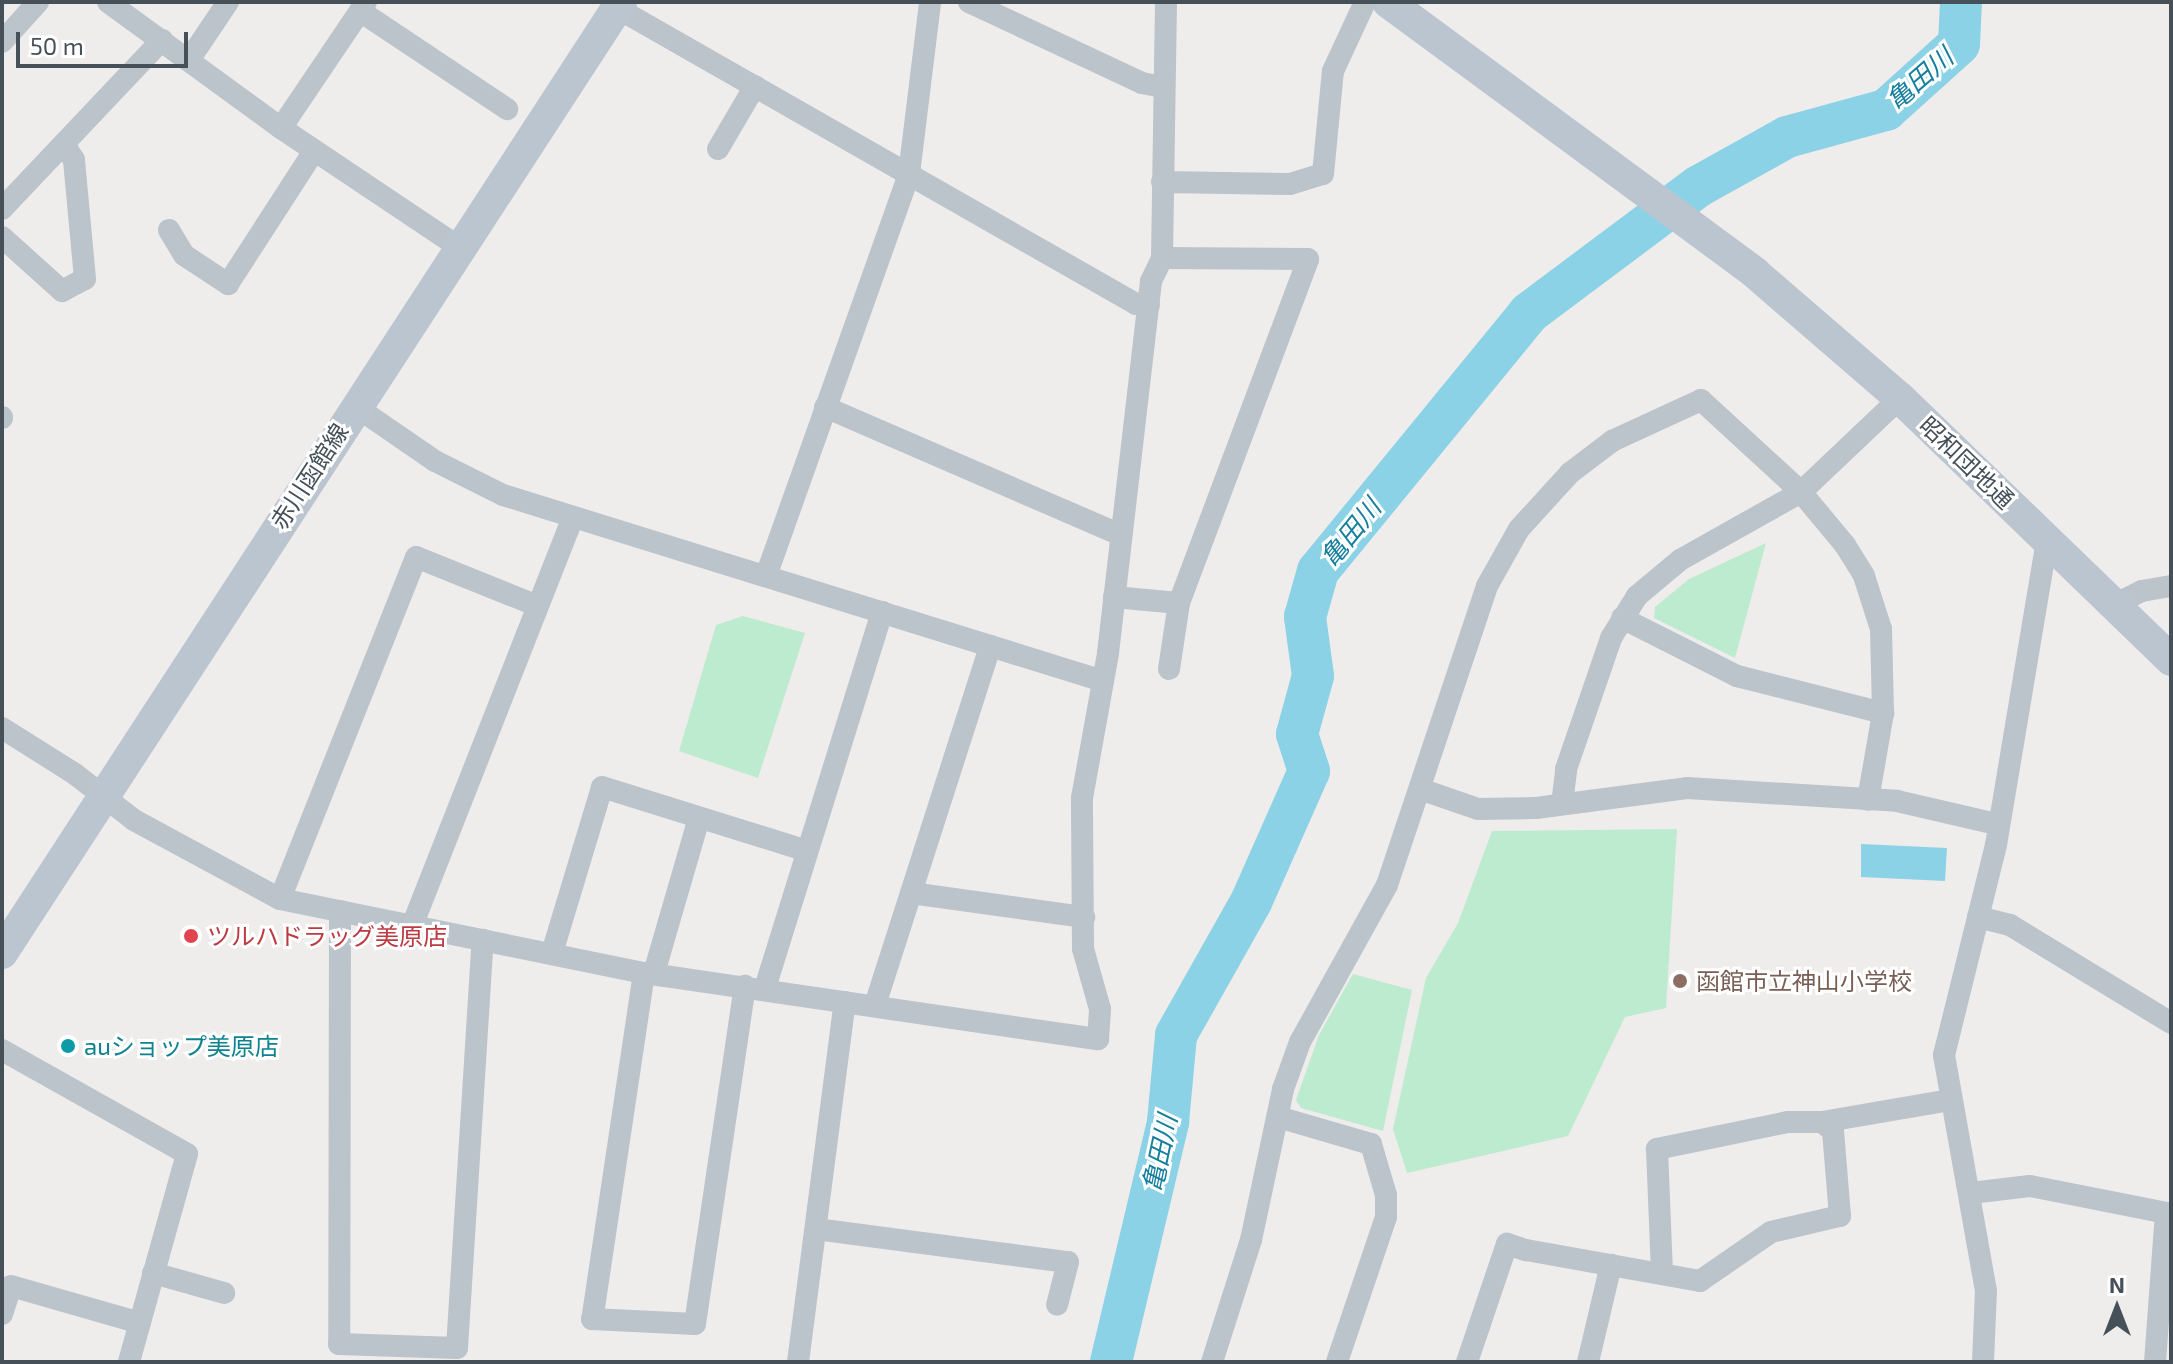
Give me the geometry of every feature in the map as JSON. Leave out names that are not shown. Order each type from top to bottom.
[{"type":"main road","name":"昭和団地通","points":[[1388,2],[1629,175],[1755,273],[1900,398],[2171,660]]},
{"type":"main road","name":"赤川函館線","points":[[2,953],[355,406],[619,5]]},
{"type":"street","points":[[2,42],[38,2]]},
{"type":"street","points":[[108,2],[281,128],[459,247]]},
{"type":"street","points":[[189,60],[228,2]]},
{"type":"street","points":[[766,576],[909,174],[930,2]]},
{"type":"street","points":[[969,2],[1142,83],[1163,87]]},
{"type":"street","points":[[2,728],[134,820],[280,899],[649,973],[1098,1039],[1100,1009],[1083,949],[1082,798],[1103,681],[1151,281],[1162,258],[1166,2]]},
{"type":"street","points":[[1162,182],[1290,184],[1323,174],[1333,71],[1365,2]]},
{"type":"street","points":[[619,5],[1136,304],[1149,305]]},
{"type":"street","points":[[281,128],[363,6],[507,109]]},
{"type":"street","points":[[2,209],[162,40]]},
{"type":"street","points":[[718,149],[755,86]]},
{"type":"street","points":[[2,237],[62,291],[85,279],[74,160],[64,144]]},
{"type":"street","points":[[169,230],[184,255],[228,284],[314,151]]},
{"type":"street","points":[[1162,258],[1308,259],[1179,603],[1169,669]]},
{"type":"street","points":[[1562,804],[1566,769],[1622,618],[1657,576],[1801,492],[1900,398]]},
{"type":"street","points":[[1212,1362],[1251,1240],[1278,1117],[1300,1042],[1387,885],[1476,615],[1498,564],[1532,512],[1591,456],[1701,400],[1801,492],[1845,545],[1874,603],[1885,664],[1883,713],[1868,800]]},
{"type":"street","points":[[355,406],[435,461],[572,520],[766,576],[1103,681]]},
{"type":"street","points":[[825,407],[1121,535]]},
{"type":"street","points":[[412,926],[572,520]]},
{"type":"street","points":[[1983,1362],[1987,1305],[1971,1193],[1944,1055],[1997,824],[2047,539]]},
{"type":"street","points":[[280,899],[416,557],[538,606]]},
{"type":"street","points":[[2114,605],[2142,591],[2171,586]]},
{"type":"street","points":[[1114,597],[1179,603]]},
{"type":"street","points":[[699,818],[649,973],[592,1319],[695,1324],[755,987],[807,851],[882,612]]},
{"type":"street","points":[[1622,618],[1737,676],[1883,713]]},
{"type":"street","points":[[875,1005],[990,646]]},
{"type":"street","points":[[552,953],[602,787],[807,851]]},
{"type":"street","points":[[1420,789],[1478,809],[1562,804],[1687,788],[1868,800],[1997,824]]},
{"type":"street","points":[[911,893],[1084,917]]},
{"type":"street","points":[[340,911],[339,1344],[407,1354],[457,1348],[483,940]]},
{"type":"street","points":[[1978,917],[2010,925],[2171,1023]]},
{"type":"street","points":[[798,1362],[845,1002]]},
{"type":"street","points":[[2,1050],[187,1154],[132,1361]]},
{"type":"street","points":[[1662,1274],[1657,1149],[1788,1122],[1822,1122],[1939,1102]]},
{"type":"street","points":[[1278,1117],[1371,1144],[1386,1195],[1386,1217],[1337,1362]]},
{"type":"street","points":[[1467,1362],[1507,1244],[1700,1281],[1771,1232],[1840,1216],[1833,1131],[1822,1122]]},
{"type":"street","points":[[1971,1193],[2030,1186],[2168,1219],[2155,1362]]},
{"type":"street","points":[[816,1229],[1068,1262],[1057,1305]]},
{"type":"street","points":[[1588,1362],[1611,1265]]},
{"type":"street","points":[[153,1273],[224,1293]]},
{"type":"street","points":[[2,1314],[11,1286],[140,1323]]},
{"type":"green space","points":[[1766,543],[1735,658],[1654,618],[1655,607],[1689,579]]},
{"type":"green space","points":[[743,616],[805,633],[758,778],[679,751],[716,625]]},
{"type":"green space","points":[[1677,829],[1666,1008],[1625,1017],[1568,1136],[1407,1173],[1393,1129],[1426,978],[1458,923],[1492,831]]},
{"type":"green space","points":[[1353,974],[1412,990],[1383,1131],[1301,1108],[1296,1100],[1319,1035]]},
{"type":"water","points":[[1861,844],[1947,848],[1945,881],[1861,877]]},
{"type":"waterway","name":"亀田川","points":[[1111,1362],[1168,1122],[1176,1035],[1251,902],[1309,771],[1297,734],[1313,676],[1305,617],[1318,571],[1529,313],[1699,186],[1787,137],[1886,110],[1959,44],[1961,2]]},
{"type":"place","name":"ツルハドラッグ美原店","points":[[191,936]]},
{"type":"place","name":"函館市立神山小学校","points":[[1680,981]]},
{"type":"place","name":"auショップ美原店","points":[[68,1046]]}]
